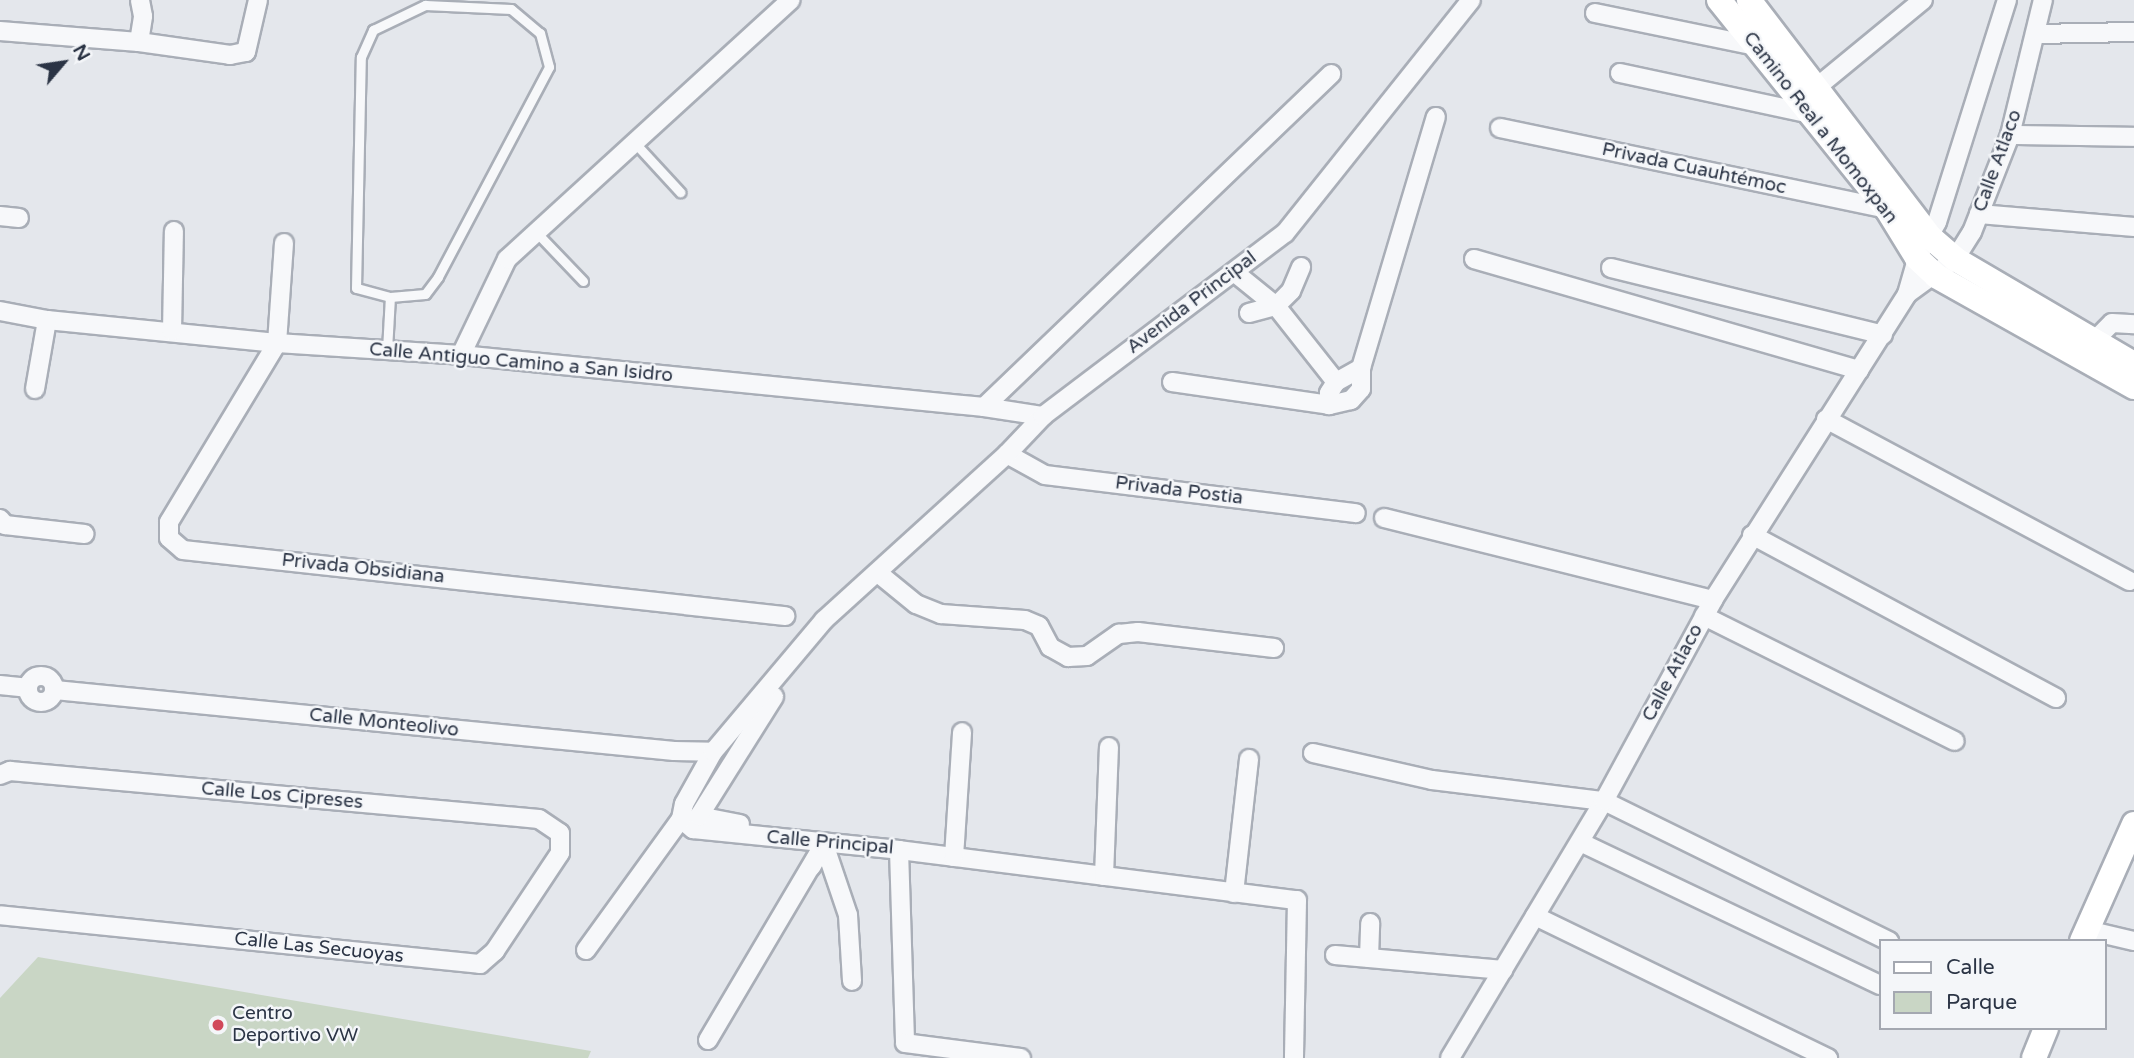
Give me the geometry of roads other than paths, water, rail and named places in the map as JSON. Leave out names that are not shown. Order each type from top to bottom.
[{"type":"street","points":[[139,43],[143,16],[140,0]]},
{"type":"street","points":[[0,31],[139,43],[230,55],[246,52],[258,0]]},
{"type":"street","points":[[461,355],[507,259],[791,0]]},
{"type":"street","name":"Avenida Principal","points":[[878,573],[1007,454],[1042,416],[1285,233],[1471,0]]},
{"type":"street","name":"Camino Real a Momoxpan","points":[[1719,0],[1767,48],[1817,88],[1930,237],[1955,259],[2092,343],[2134,364]]},
{"type":"street","name":"Camino Real a Momoxpan","points":[[1749,0],[1767,48],[1811,114],[1887,209],[1917,258],[1936,276],[2134,387]]},
{"type":"street","points":[[1817,88],[1923,0]]},
{"type":"street","name":"Calle Atlaco","points":[[1450,1058],[1604,802],[1708,608],[1907,294],[1917,258],[1930,237],[2007,0]]},
{"type":"street","name":"Calle Atlaco","points":[[1907,294],[1936,276],[1955,259],[1979,214],[2010,135],[2037,34],[2043,0]]},
{"type":"street","points":[[1595,13],[1767,48]]},
{"type":"street","points":[[2037,34],[2134,33]]},
{"type":"street","points":[[1620,73],[1811,114]]},
{"type":"street","points":[[984,407],[1331,74]]},
{"type":"street","points":[[1172,382],[1329,405],[1351,400],[1361,389],[1361,368],[1436,117]]},
{"type":"street","name":"Privada Cuauhtémoc","points":[[1500,128],[1887,209]]},
{"type":"street","points":[[2010,135],[2134,137]]},
{"type":"street","points":[[1979,214],[2134,227]]},
{"type":"street","points":[[0,216],[19,218]]},
{"type":"street","points":[[172,331],[174,231]]},
{"type":"street","points":[[277,343],[284,243]]},
{"type":"street","points":[[1474,259],[1859,370]]},
{"type":"street","points":[[1248,313],[1291,291],[1301,267]]},
{"type":"street","points":[[1611,268],[1883,335]]},
{"type":"street","points":[[1234,272],[1269,302],[1336,382]]},
{"type":"street","name":"Calle Antiguo Camino a San Isidro","points":[[0,311],[47,320],[277,343],[461,355],[984,407],[1042,416]]},
{"type":"street","points":[[35,389],[47,320]]},
{"type":"street","points":[[2092,343],[2112,323],[2134,324]]},
{"type":"street","name":"Privada Obsidiana","points":[[277,343],[169,522],[169,538],[183,550],[785,616]]},
{"type":"street","points":[[1329,405],[1329,393],[1336,382],[1361,368]]},
{"type":"street","points":[[1826,419],[2130,581]]},
{"type":"street","name":"Privada Postia","points":[[1007,454],[1045,475],[1356,513]]},
{"type":"street","points":[[1384,518],[1708,608],[1955,741]]},
{"type":"street","points":[[0,519],[5,524],[84,534]]},
{"type":"street","points":[[1752,535],[2056,698]]},
{"type":"street","points":[[586,950],[681,819],[684,804],[713,752],[824,620],[878,573],[916,604],[941,614],[1025,620],[1039,626],[1049,647],[1068,657],[1087,656],[1118,634],[1138,632],[1274,648]]},
{"type":"street","name":"Calle Monteolivo","points":[[0,685],[27,688],[32,678],[42,675],[51,680],[55,690],[674,751],[713,752]]},
{"type":"street","points":[[774,697],[699,816],[770,830],[954,853],[962,732]]},
{"type":"street","points":[[1104,876],[1109,747]]},
{"type":"street","points":[[1313,753],[1432,780],[1604,802],[1885,939]]},
{"type":"street","points":[[1234,892],[1249,759]]},
{"type":"street","name":"Calle Los Cipreses","points":[[1,774],[10,771],[539,819],[560,832]]},
{"type":"street","name":"Calle Principal","points":[[681,819],[693,830],[824,844],[954,853],[1104,876],[1297,900],[1294,1058]]},
{"type":"street","points":[[2134,824],[2084,935],[2134,941]]},
{"type":"street","name":"Calle Las Secuoyas","points":[[0,915],[480,964],[495,951],[560,853],[560,832]]},
{"type":"street","points":[[1580,842],[1878,984]]},
{"type":"street","points":[[811,867],[824,844]]},
{"type":"street","points":[[824,844],[848,915],[852,981]]},
{"type":"street","points":[[708,1040],[824,844]]},
{"type":"street","points":[[899,850],[905,1043],[1021,1058]]},
{"type":"street","points":[[1535,916],[1828,1058]]},
{"type":"street","points":[[1368,958],[1370,923]]},
{"type":"street","points":[[1335,955],[1503,970]]},
{"type":"street","points":[[2034,1058],[2045,1030]]},
{"type":"lane","points":[[425,5],[511,9],[540,33],[549,67],[438,277],[425,295],[390,296],[356,288],[361,57],[373,30],[425,5]]},
{"type":"lane","points":[[635,143],[680,192]]},
{"type":"lane","points":[[536,232],[583,281]]},
{"type":"lane","points":[[387,350],[390,296]]},
{"type":"place","name":"Centro Deportivo VW","points":[[218,1025]]}]
